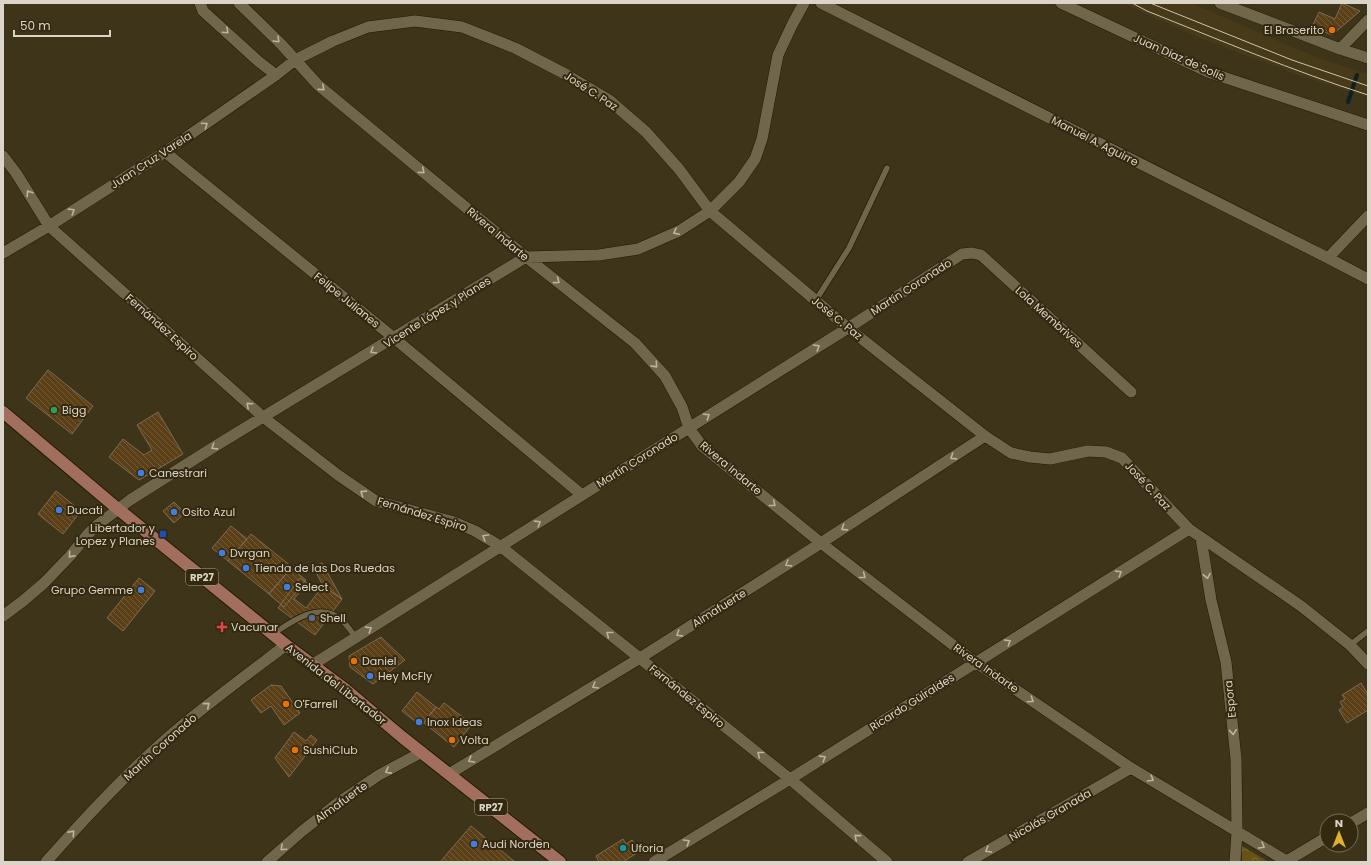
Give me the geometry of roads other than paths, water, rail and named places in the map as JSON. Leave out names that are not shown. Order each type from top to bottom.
[{"type":"main road","name":"Avenida del Libertador","points":[[4,415],[286,645],[345,689],[560,862]]},
{"type":"street","points":[[200,3],[204,11],[258,61],[276,75]]},
{"type":"street","name":"Rivera Indarte","points":[[239,3],[281,44],[318,85],[526,257],[635,343],[664,376],[682,407],[689,428],[702,446],[821,543],[975,662],[1131,768],[1287,862]]},
{"type":"street","name":"Vicente López y Planes","points":[[3,616],[23,602],[44,583],[70,556],[88,534],[118,509],[263,417],[526,257],[599,255],[638,249],[679,231],[710,212],[739,182],[755,159],[762,139],[778,55],[804,3]]},
{"type":"street","name":"Manuel A. Aguirre","points":[[821,3],[1368,279]]},
{"type":"street","name":"Juan Díaz de Solís","points":[[1061,3],[1208,72],[1368,125]]},
{"type":"street","points":[[1220,3],[1340,49],[1368,58]]},
{"type":"street","points":[[1340,49],[1368,20]]},
{"type":"street","name":"José C. Paz","points":[[295,60],[333,41],[368,27],[415,21],[462,26],[514,48],[567,75],[610,100],[646,132],[679,169],[710,212],[848,328],[985,436],[1012,453],[1030,457],[1050,459],[1088,451],[1106,452],[1122,458],[1189,529],[1301,606],[1350,645],[1368,664]]},
{"type":"street","name":"Juan Cruz Varela","points":[[3,253],[49,226],[165,152],[276,75],[295,60]]},
{"type":"street","name":"Felipe Julianes","points":[[165,152],[394,338],[582,495]]},
{"type":"street","name":"Fernández Espiro","points":[[3,156],[16,173],[49,226],[263,417],[338,475],[376,501],[454,522],[475,531],[500,546],[790,779],[887,862]]},
{"type":"street","points":[[1328,258],[1368,216]]},
{"type":"street","name":"Lola Membrives","points":[[962,254],[972,253],[980,255],[1131,392]]},
{"type":"street","name":"Martín Coronado","points":[[312,665],[848,328],[962,254]]},
{"type":"street","name":"Almafuerte","points":[[449,774],[640,658],[821,543],[985,436]]},
{"type":"street","name":"Ricardo Güiraldes","points":[[654,862],[790,779],[1189,529]]},
{"type":"street","name":"Espora","points":[[1201,538],[1211,600],[1226,662],[1236,759],[1236,862]]},
{"type":"street","name":"Martín Coronado","points":[[46,862],[118,785],[165,740],[219,695],[286,645]]},
{"type":"street","name":"Almafuerte","points":[[267,862],[301,832],[339,802],[379,775],[422,752]]},
{"type":"street","name":"Nicolás Granada","points":[[968,862],[1131,768]]},
{"type":"street","points":[[1359,818],[1368,813]]},
{"type":"street","points":[[1287,862],[1319,842]]},
{"type":"lane","points":[[816,300],[849,248],[887,168]]},
{"type":"lane","points":[[273,634],[292,621],[307,614],[326,612],[339,618],[356,638]]},
{"type":"lane","points":[[1350,645],[1368,631]]},
{"type":"waterway","points":[[1348,102],[1357,75]]},
{"type":"tram line","points":[[1132,3],[1147,11],[1257,55],[1368,95]]},
{"type":"tram line","points":[[1150,3],[1292,60],[1368,86]]},
{"type":"place","name":"El Braserito","points":[[1332,30]]},
{"type":"place","name":"Bigg","points":[[54,410]]},
{"type":"place","name":"Canestrari","points":[[141,473]]},
{"type":"place","name":"Ducati","points":[[59,510]]},
{"type":"place","name":"Osito Azul","points":[[174,512]]},
{"type":"place","name":"Libertador y Lopez y Planes","points":[[163,534]]},
{"type":"place","name":"Dvrgan","points":[[222,553]]},
{"type":"place","name":"Tienda de las Dos Ruedas","points":[[246,568]]},
{"type":"place","name":"Select","points":[[287,587]]},
{"type":"place","name":"Grupo Gemme","points":[[141,590]]},
{"type":"place","name":"Shell","points":[[312,618]]},
{"type":"place","name":"Vacunar","points":[[222,627]]},
{"type":"place","name":"Daniel","points":[[354,661]]},
{"type":"place","name":"Hey McFly","points":[[370,676]]},
{"type":"place","name":"O'Farrell","points":[[286,704]]},
{"type":"place","name":"Inox Ideas","points":[[419,722]]},
{"type":"place","name":"Volta","points":[[452,740]]},
{"type":"place","name":"SushiClub","points":[[295,750]]},
{"type":"place","name":"Audi Norden","points":[[474,844]]},
{"type":"place","name":"Uforia","points":[[623,848]]}]
